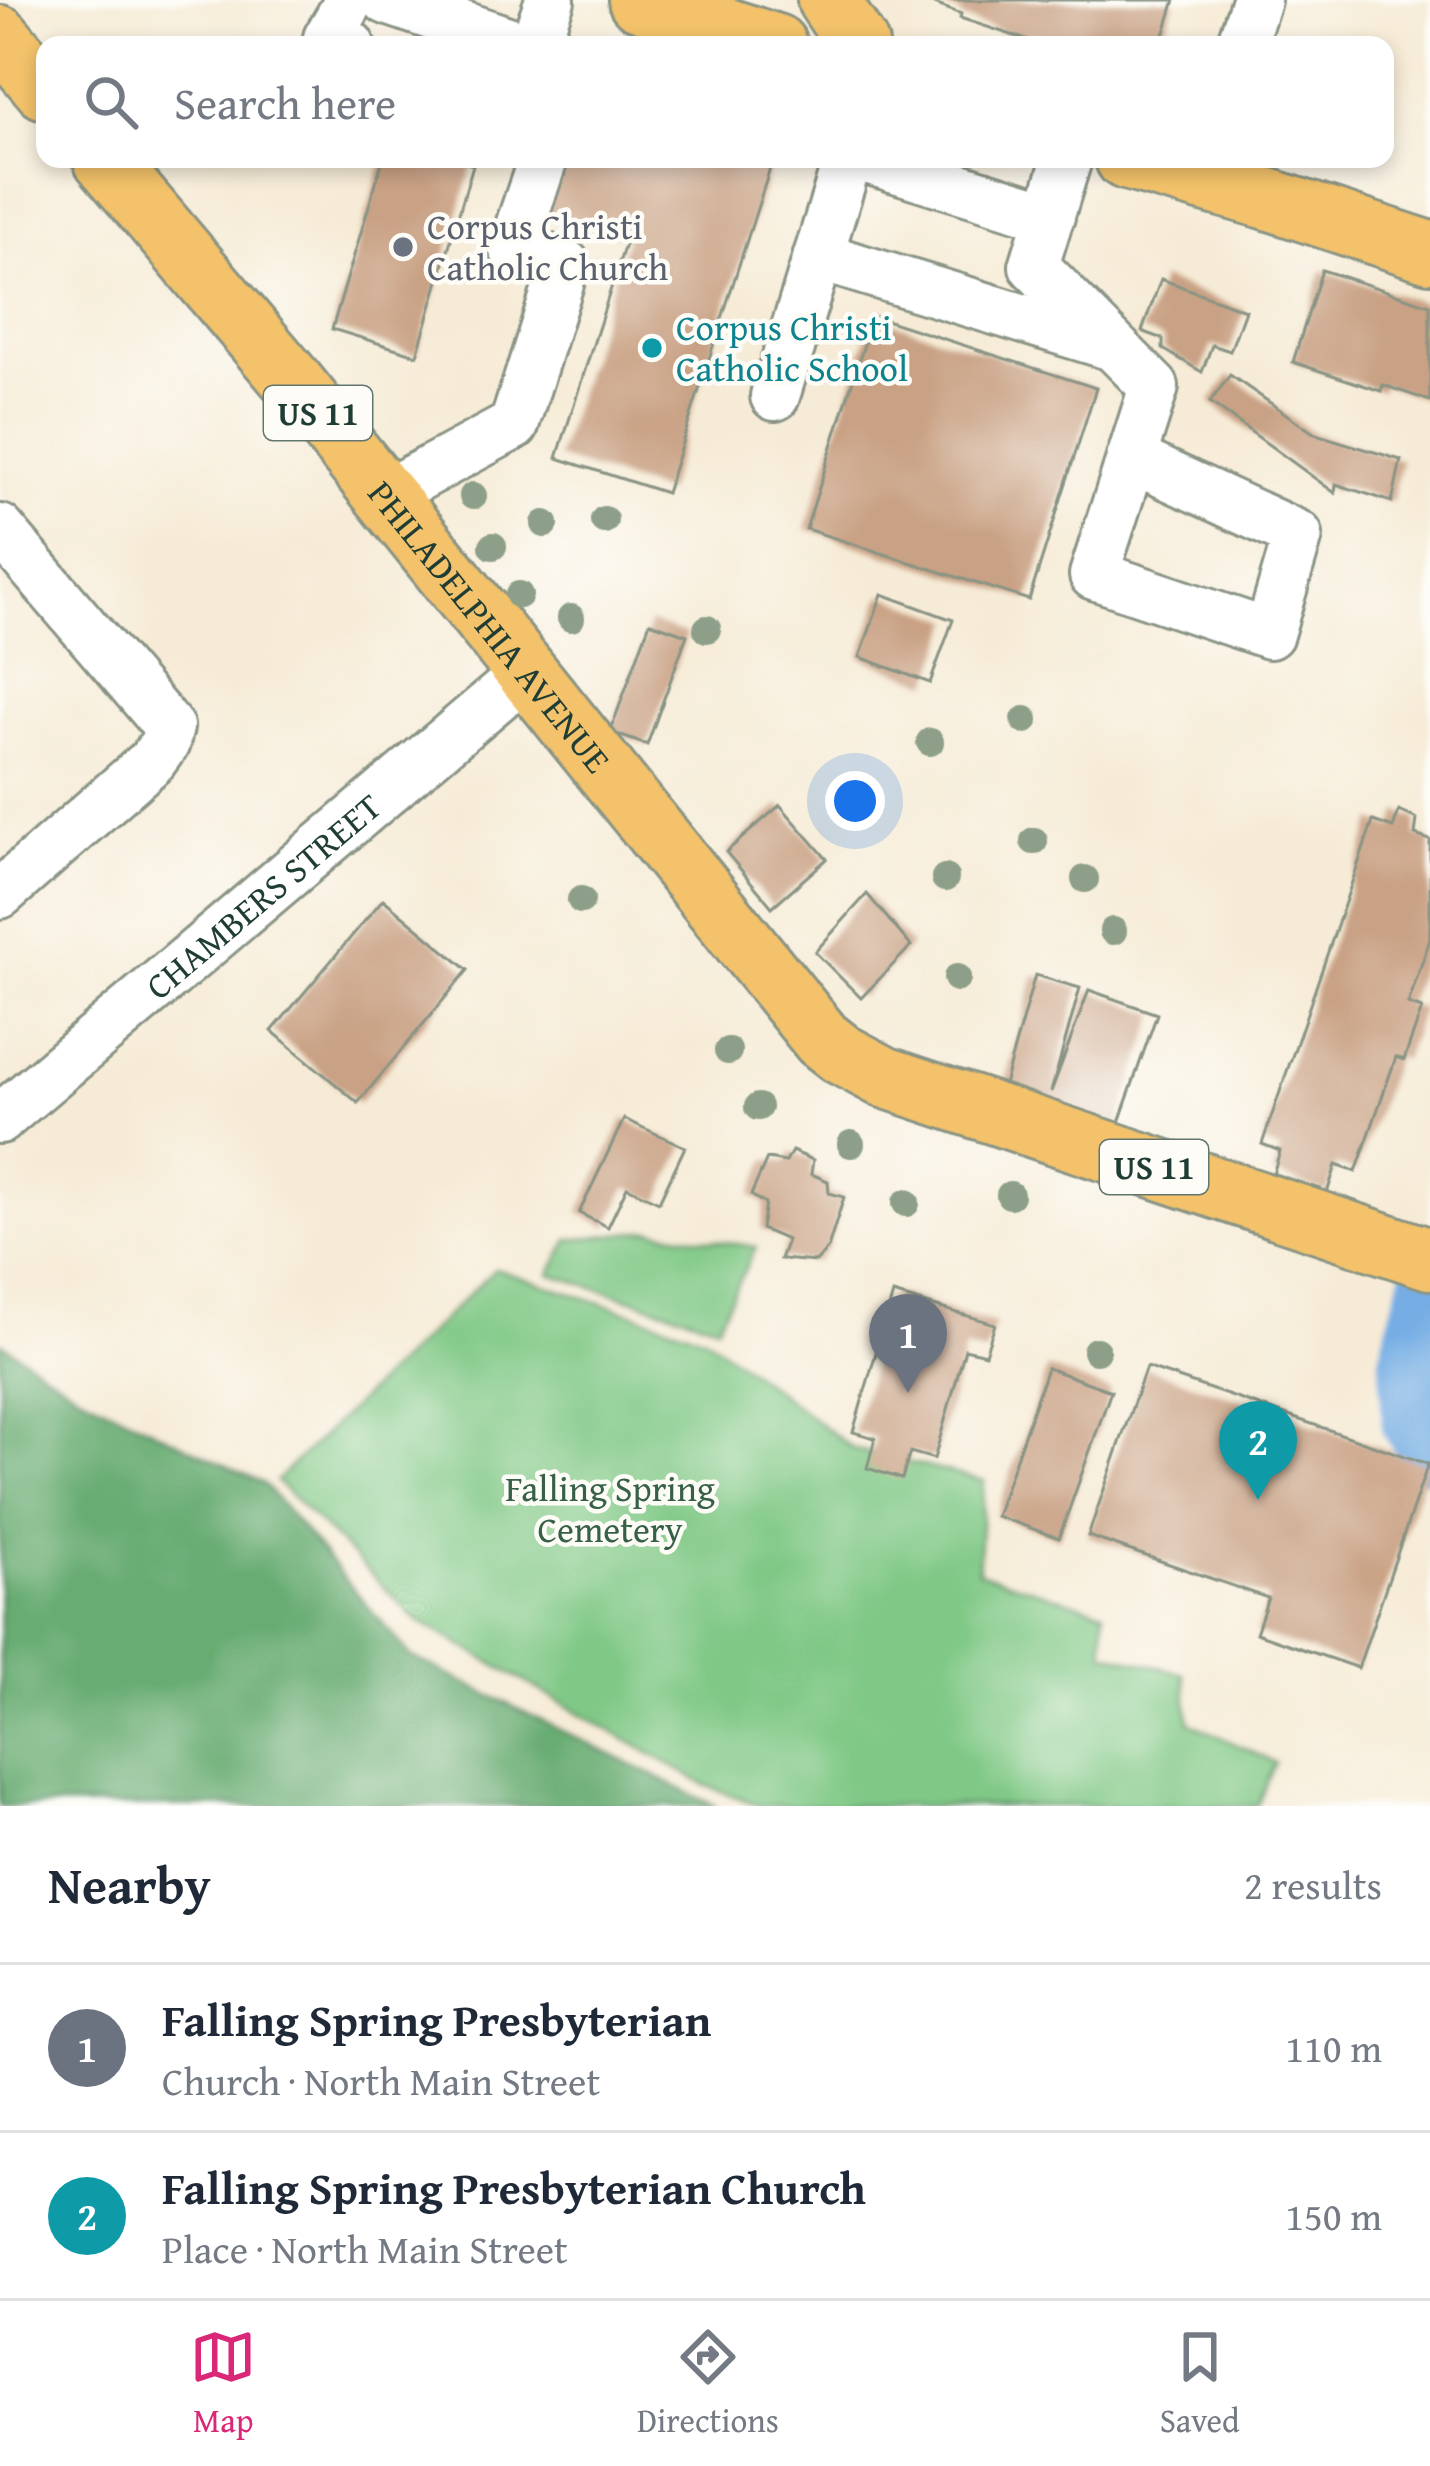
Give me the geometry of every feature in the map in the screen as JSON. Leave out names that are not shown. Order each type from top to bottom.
[{"type":"main road","points":[[639,0],[764,27]]},
{"type":"main road","points":[[828,0],[852,36]]},
{"type":"main road","points":[[0,36],[36,78]]},
{"type":"main road","name":"PHILADELPHIA AVENUE","points":[[112,168],[384,495],[805,1021],[841,1054],[884,1077],[1427,1258]]},
{"type":"main road","points":[[1158,168],[1430,252]]},
{"type":"street","points":[[329,36],[350,0]]},
{"type":"street","points":[[387,0],[493,36]]},
{"type":"street","points":[[538,36],[550,0]]},
{"type":"street","points":[[1244,36],[1256,0]]},
{"type":"street","points":[[384,495],[514,424],[565,264],[512,247],[540,168]]},
{"type":"street","points":[[775,396],[845,168]]},
{"type":"street","points":[[897,168],[1050,216]]},
{"type":"street","points":[[1064,168],[1034,266],[1154,387],[1131,458]]},
{"type":"street","points":[[818,256],[1113,346]]},
{"type":"street","points":[[0,894],[152,761],[169,727],[5,548]]},
{"type":"street","name":"CHAMBERS STREET","points":[[0,1119],[526,673]]},
{"type":"green space","points":[[651,1230],[756,1247],[717,1325],[550,1274],[569,1240]]},
{"type":"green space","name":"Falling Spring Cemetery","points":[[495,1269],[704,1336],[853,1449],[984,1481],[978,1572],[1104,1611],[1104,1652],[1184,1674],[1190,1722],[1275,1763],[1257,1806],[762,1806],[707,1786],[417,1620],[276,1481]]},
{"type":"green space","points":[[0,1342],[76,1392],[264,1484],[410,1656],[716,1806],[0,1806]]},
{"type":"building","points":[[924,0],[1175,0],[1164,36],[1015,36],[960,18],[961,14]]},
{"type":"building","name":"Corpus Christi Catholic Church","points":[[380,168],[472,168],[417,355],[332,329]]},
{"type":"building","name":"Corpus Christi Catholic School","points":[[559,168],[770,168],[666,493],[557,458],[627,238],[545,212]]},
{"type":"building","points":[[1322,270],[1430,305],[1430,401],[1383,385],[1381,391],[1293,362]]},
{"type":"building","points":[[1161,279],[1245,310],[1230,351],[1212,345],[1202,372],[1163,349],[1163,339],[1142,331]]},
{"type":"building","points":[[873,316],[1096,388],[1029,600],[806,529]]},
{"type":"building","points":[[1230,375],[1315,434],[1401,460],[1392,502],[1336,484],[1335,493],[1210,402]]},
{"type":"building","points":[[882,594],[953,620],[930,683],[860,657]]},
{"type":"building","points":[[650,622],[687,635],[647,745],[610,732]]},
{"type":"building","points":[[780,805],[827,859],[772,907],[726,852]]},
{"type":"building","points":[[1399,811],[1417,819],[1415,835],[1430,840],[1430,939],[1408,1004],[1422,1009],[1404,1060],[1396,1057],[1356,1172],[1336,1165],[1327,1193],[1273,1174],[1280,1151],[1262,1144],[1373,821],[1393,828]]},
{"type":"building","points":[[867,894],[911,946],[861,998],[815,952]]},
{"type":"building","points":[[383,899],[468,970],[358,1103],[272,1031]]},
{"type":"building","points":[[1035,975],[1080,988],[1051,1092],[1089,990],[1157,1014],[1117,1128],[1003,1088]]},
{"type":"building","points":[[624,1119],[685,1147],[659,1202],[627,1187],[608,1227],[579,1213]]},
{"type":"building","points":[[792,1151],[813,1160],[811,1174],[828,1181],[829,1193],[844,1197],[828,1248],[816,1262],[780,1259],[787,1240],[761,1229],[765,1204],[751,1195],[767,1159],[786,1162]]},
{"type":"building","points":[[893,1294],[995,1324],[985,1354],[965,1349],[934,1459],[910,1452],[902,1479],[867,1468],[875,1438],[853,1432]]},
{"type":"building","points":[[1146,1367],[1428,1464],[1358,1668],[1256,1633],[1268,1598],[1088,1536]]},
{"type":"building","points":[[1047,1368],[1111,1391],[1059,1538],[996,1516]]},
{"type":"waterway","points":[[1430,1286],[1411,1359],[1413,1423],[1430,1450]]},
{"type":"place","name":"Corpus Christi Catholic Church","points":[[403,247]]},
{"type":"place","name":"Corpus Christi Catholic School","points":[[652,348]]},
{"type":"place","name":"Falling Spring Presbyterian","points":[[908,1393]]},
{"type":"place","name":"Falling Spring Presbyterian Church","points":[[1258,1500]]}]
